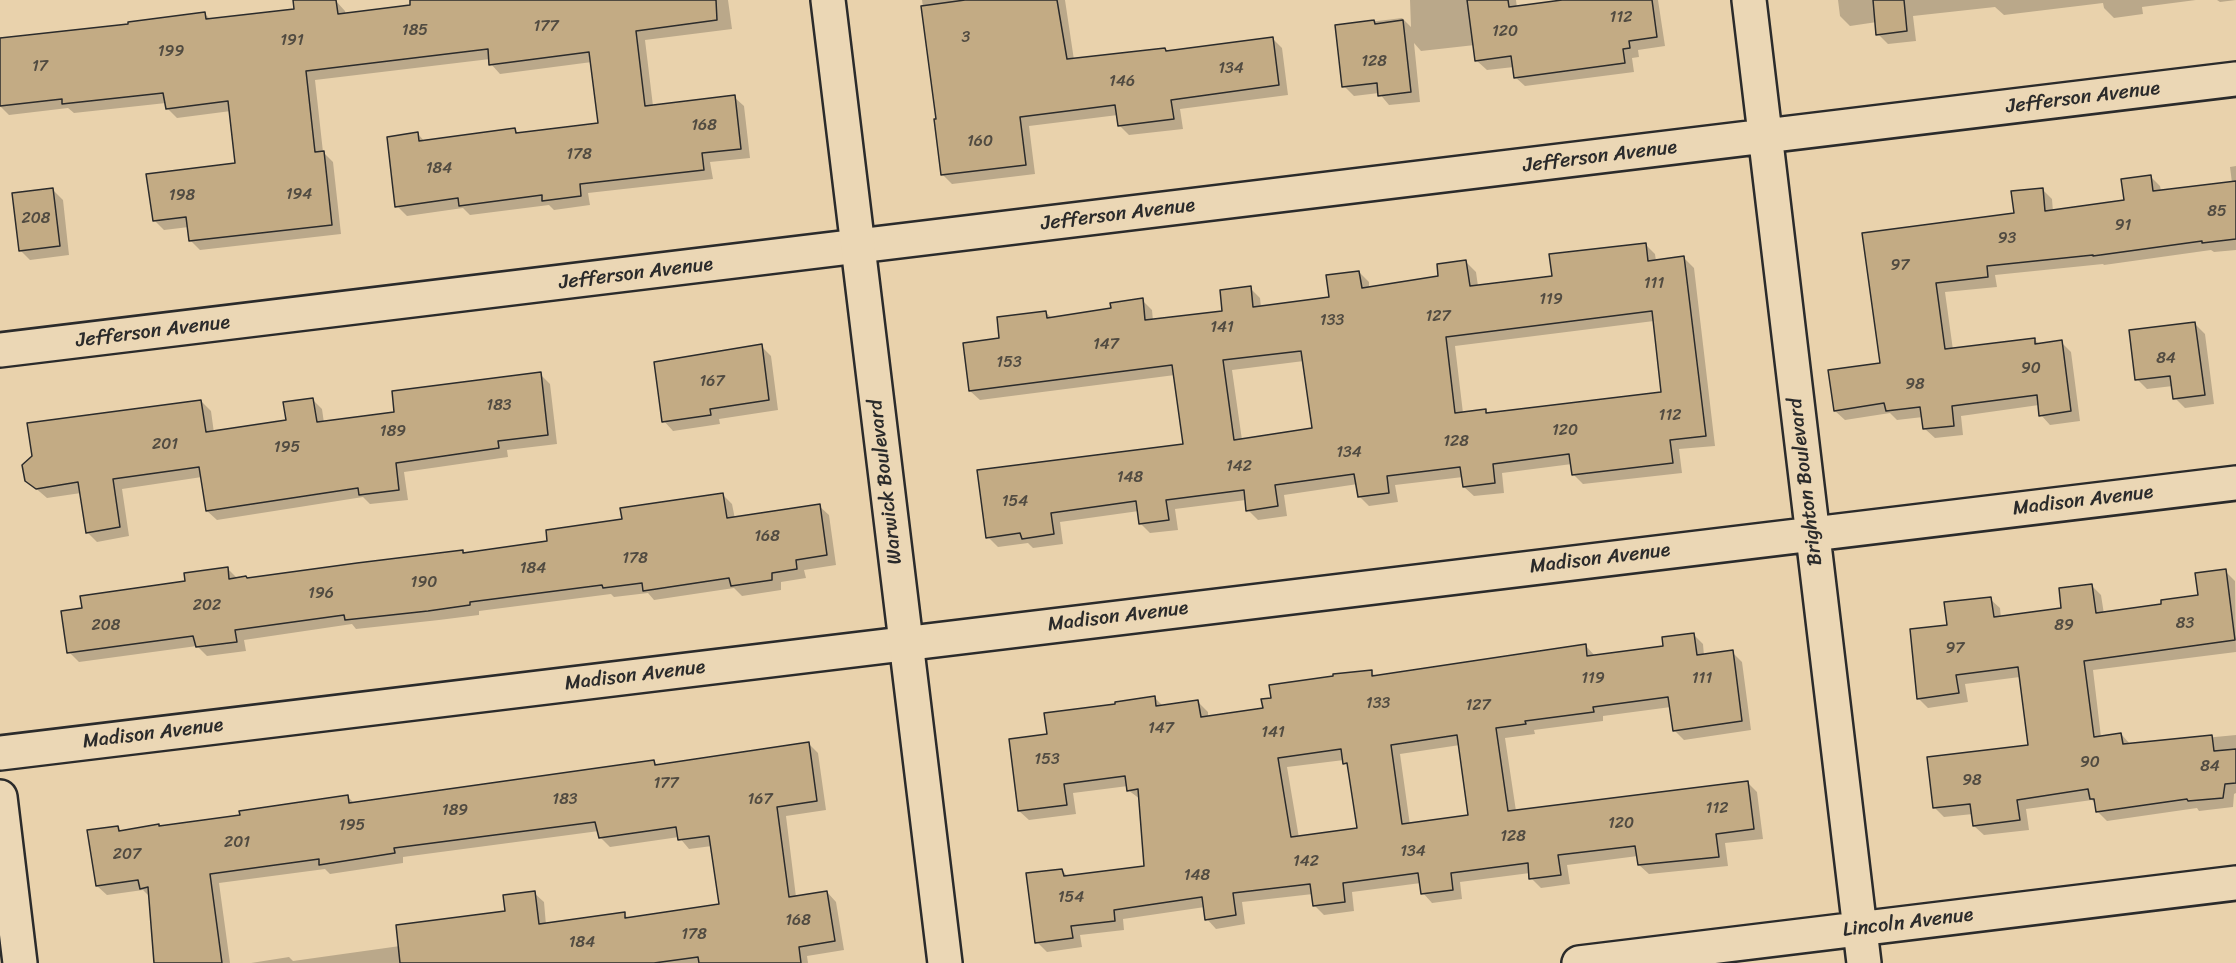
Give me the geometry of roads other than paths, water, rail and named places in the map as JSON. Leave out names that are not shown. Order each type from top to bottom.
[{"type":"street","name":"Warwick Boulevard","points":[[828,0],[945,963]]},
{"type":"street","name":"Brighton Boulevard","points":[[1749,0],[1864,963]]},
{"type":"street","name":"Jefferson Avenue","points":[[0,350],[2236,79]]},
{"type":"street","name":"Madison Avenue","points":[[0,753],[2236,483]]},
{"type":"street","points":[[0,797],[20,963]]},
{"type":"street","name":"Lincoln Avenue","points":[[1579,963],[2236,883]]}]
